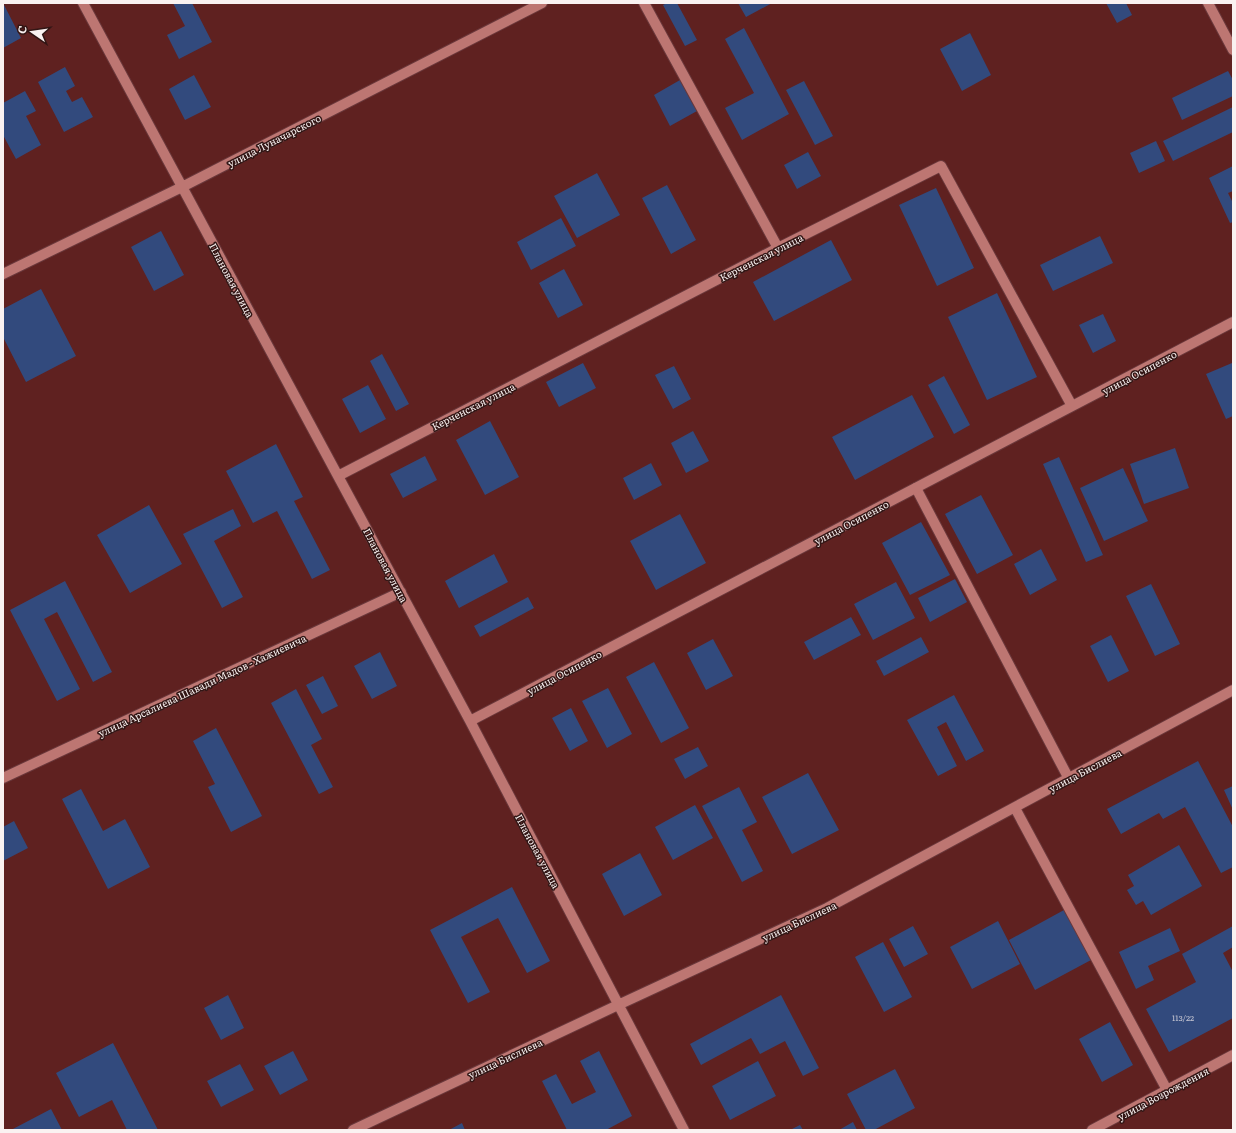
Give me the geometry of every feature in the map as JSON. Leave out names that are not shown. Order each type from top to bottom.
[{"type":"street","name":"Плановая улица","points":[[83,3],[470,721],[684,1130]]},
{"type":"street","name":"улица Луначарского","points":[[3,274],[182,187],[542,3]]},
{"type":"street","points":[[644,3],[778,248]]},
{"type":"street","points":[[1208,3],[1233,50]]},
{"type":"street","name":"Керченская улица","points":[[338,476],[778,248],[941,166],[1072,406]]},
{"type":"street","name":"улица Осипенко","points":[[470,721],[1233,322]]},
{"type":"street","points":[[916,488],[1069,778]]},
{"type":"street","name":"улица Арсалиева Шавади Мадов - Хажиевича","points":[[3,778],[401,592]]},
{"type":"street","name":"улица Бислиева","points":[[353,1130],[618,1004],[827,908],[1233,690]]},
{"type":"street","points":[[1015,808],[1167,1090]]},
{"type":"street","name":"улица Возрождения","points":[[1092,1130],[1233,1055]]},
{"type":"building","points":[[3,3],[21,38],[3,48]]},
{"type":"building","points":[[173,3],[192,3],[212,42],[179,59],[167,35],[185,26]]},
{"type":"building","points":[[667,3],[677,3],[697,40],[685,46],[663,5]]},
{"type":"building","points":[[738,3],[772,3],[746,17]]},
{"type":"building","points":[[1106,3],[1126,3],[1132,15],[1117,23]]},
{"type":"building","points":[[744,28],[789,114],[742,140],[725,108],[754,93],[725,39]]},
{"type":"building","points":[[970,33],[991,75],[962,91],[940,49]]},
{"type":"building","points":[[65,67],[75,86],[66,91],[72,102],[82,97],[93,117],[64,132],[38,82]]},
{"type":"building","points":[[1228,71],[1233,80],[1233,96],[1182,120],[1172,98]]},
{"type":"building","points":[[194,75],[211,107],[185,120],[169,89]]},
{"type":"building","points":[[680,80],[697,111],[670,126],[654,95]]},
{"type":"building","points":[[804,81],[833,136],[815,145],[786,90]]},
{"type":"building","points":[[25,91],[36,111],[26,116],[41,145],[16,159],[3,135],[3,103]]},
{"type":"building","points":[[1233,107],[1233,132],[1173,161],[1163,141]]},
{"type":"building","points":[[1156,141],[1165,161],[1139,173],[1130,153]]},
{"type":"building","points":[[808,152],[821,176],[797,189],[784,165]]},
{"type":"building","points":[[1233,166],[1233,191],[1228,193],[1233,203],[1233,222],[1230,223],[1209,178]]},
{"type":"building","points":[[597,173],[620,215],[577,238],[554,196]]},
{"type":"building","points":[[667,185],[696,240],[671,254],[642,198]]},
{"type":"building","points":[[936,188],[974,268],[937,286],[899,205]]},
{"type":"building","points":[[561,218],[576,246],[531,270],[517,242]]},
{"type":"building","points":[[161,231],[184,275],[154,291],[131,247]]},
{"type":"building","points":[[1100,236],[1113,263],[1053,291],[1040,265]]},
{"type":"building","points":[[831,240],[852,280],[774,321],[753,282]]},
{"type":"building","points":[[564,269],[583,305],[558,318],[539,283]]},
{"type":"building","points":[[41,289],[76,356],[26,382],[3,337],[3,309]]},
{"type":"building","points":[[997,293],[1037,377],[987,400],[948,317]]},
{"type":"building","points":[[1103,314],[1116,341],[1093,353],[1079,325]]},
{"type":"building","points":[[382,354],[409,404],[396,411],[370,361]]},
{"type":"building","points":[[583,363],[596,388],[559,407],[546,382]]},
{"type":"building","points":[[1232,363],[1233,416],[1226,419],[1206,374]]},
{"type":"building","points":[[674,366],[691,399],[673,409],[655,375]]},
{"type":"building","points":[[944,376],[970,425],[954,434],[928,385]]},
{"type":"building","points":[[368,385],[386,419],[360,433],[342,399]]},
{"type":"building","points":[[912,395],[934,437],[855,480],[832,437]]},
{"type":"building","points":[[490,421],[519,477],[485,495],[456,440]]},
{"type":"building","points":[[693,431],[709,461],[686,473],[671,443]]},
{"type":"building","points":[[276,444],[303,497],[294,501],[330,570],[312,579],[277,511],[253,523],[226,471]]},
{"type":"building","points":[[1175,448],[1189,488],[1144,504],[1130,464]]},
{"type":"building","points":[[425,456],[437,480],[403,498],[390,474]]},
{"type":"building","points":[[1059,457],[1103,555],[1086,562],[1043,464]]},
{"type":"building","points":[[651,463],[662,485],[634,500],[623,478]]},
{"type":"building","points":[[1123,468],[1148,521],[1104,541],[1080,488]]},
{"type":"building","points":[[981,495],[1013,555],[977,574],[945,514]]},
{"type":"building","points":[[149,505],[182,564],[130,593],[97,535]]},
{"type":"building","points":[[233,509],[241,526],[214,541],[243,597],[222,608],[183,534]]},
{"type":"building","points":[[680,514],[706,563],[656,590],[630,541]]},
{"type":"building","points":[[921,522],[950,575],[910,595],[882,543]]},
{"type":"building","points":[[1041,549],[1057,580],[1030,595],[1014,564]]},
{"type":"building","points":[[494,554],[508,582],[459,608],[445,581]]},
{"type":"building","points":[[955,579],[967,602],[930,622],[918,598]]},
{"type":"building","points":[[65,581],[112,672],[93,682],[57,612],[44,619],[80,689],[57,701],[10,610]]},
{"type":"building","points":[[896,582],[915,618],[873,640],[854,604]]},
{"type":"building","points":[[1151,584],[1180,644],[1155,656],[1126,596]]},
{"type":"building","points":[[528,597],[534,608],[480,637],[474,626]]},
{"type":"building","points":[[851,617],[861,635],[814,660],[804,642]]},
{"type":"building","points":[[1111,635],[1129,671],[1108,682],[1090,646]]},
{"type":"building","points":[[921,637],[929,652],[884,676],[876,661]]},
{"type":"building","points":[[713,639],[733,676],[706,690],[687,653]]},
{"type":"building","points":[[380,652],[397,686],[372,699],[354,666]]},
{"type":"building","points":[[654,662],[689,728],[661,743],[626,677]]},
{"type":"building","points":[[323,676],[338,706],[322,714],[306,685]]},
{"type":"building","points":[[608,688],[632,734],[607,748],[582,701]]},
{"type":"building","points":[[296,689],[322,739],[311,745],[333,787],[319,794],[271,703]]},
{"type":"building","points":[[954,695],[984,751],[966,761],[946,722],[937,727],[957,766],[938,776],[907,720]]},
{"type":"building","points":[[571,708],[588,741],[570,751],[552,718]]},
{"type":"building","points":[[216,728],[262,816],[231,832],[208,787],[215,784],[193,741]]},
{"type":"building","points":[[698,747],[708,766],[685,779],[674,759]]},
{"type":"building","points":[[1198,761],[1233,827],[1233,867],[1221,873],[1185,807],[1163,819],[1159,813],[1121,834],[1107,809]]},
{"type":"building","points":[[808,773],[839,830],[792,854],[762,797]]},
{"type":"building","points":[[1233,786],[1233,810],[1224,790]]},
{"type":"building","points":[[739,787],[757,822],[742,830],[763,871],[742,882],[702,806]]},
{"type":"building","points":[[81,789],[103,831],[125,819],[150,867],[108,889],[62,799]]},
{"type":"building","points":[[695,805],[713,838],[673,860],[655,827]]},
{"type":"building","points":[[14,821],[28,848],[3,861],[3,827]]},
{"type":"building","points":[[1179,845],[1202,886],[1151,915],[1143,901],[1136,905],[1127,890],[1134,886],[1128,875]]},
{"type":"building","points":[[640,853],[662,895],[624,916],[602,874]]},
{"type":"building","points":[[512,887],[550,961],[527,973],[498,918],[461,937],[490,992],[468,1003],[430,930]]},
{"type":"building","points":[[1064,910],[1091,960],[1035,990],[1009,940]]},
{"type":"building","points":[[998,921],[1020,964],[972,989],[950,947]]},
{"type":"building","points":[[913,926],[928,954],[904,967],[889,939]]},
{"type":"building","points":[[1233,926],[1233,947],[1223,953],[1233,972],[1233,1018],[1169,1052],[1146,1009],[1196,982],[1182,954]]},
{"type":"building","points":[[1170,928],[1180,951],[1148,966],[1154,980],[1136,989],[1119,952]]},
{"type":"building","points":[[883,942],[912,997],[884,1012],[855,957]]},
{"type":"building","points":[[228,995],[244,1028],[221,1040],[204,1008]]},
{"type":"building","points":[[781,995],[819,1068],[803,1076],[785,1041],[760,1054],[751,1038],[701,1065],[690,1044]]},
{"type":"building","points":[[1110,1022],[1133,1065],[1102,1082],[1079,1039]]},
{"type":"building","points":[[113,1043],[158,1130],[127,1130],[112,1100],[79,1117],[56,1073]]},
{"type":"building","points":[[293,1051],[308,1080],[280,1095],[264,1066]]},
{"type":"building","points":[[599,1051],[632,1116],[606,1130],[567,1130],[542,1081],[556,1074],[572,1104],[596,1092],[580,1061]]},
{"type":"building","points":[[758,1061],[776,1096],[730,1120],[712,1086]]},
{"type":"building","points":[[240,1064],[254,1090],[221,1107],[207,1081]]},
{"type":"building","points":[[895,1069],[915,1108],[874,1130],[866,1130],[847,1094]]},
{"type":"building","points":[[51,1109],[62,1130],[11,1130]]},
{"type":"building","points":[[853,1122],[857,1130],[839,1130]]},
{"type":"building","points":[[462,1123],[465,1130],[449,1130]]},
{"type":"building","points":[[800,1125],[803,1130],[790,1130]]}]
